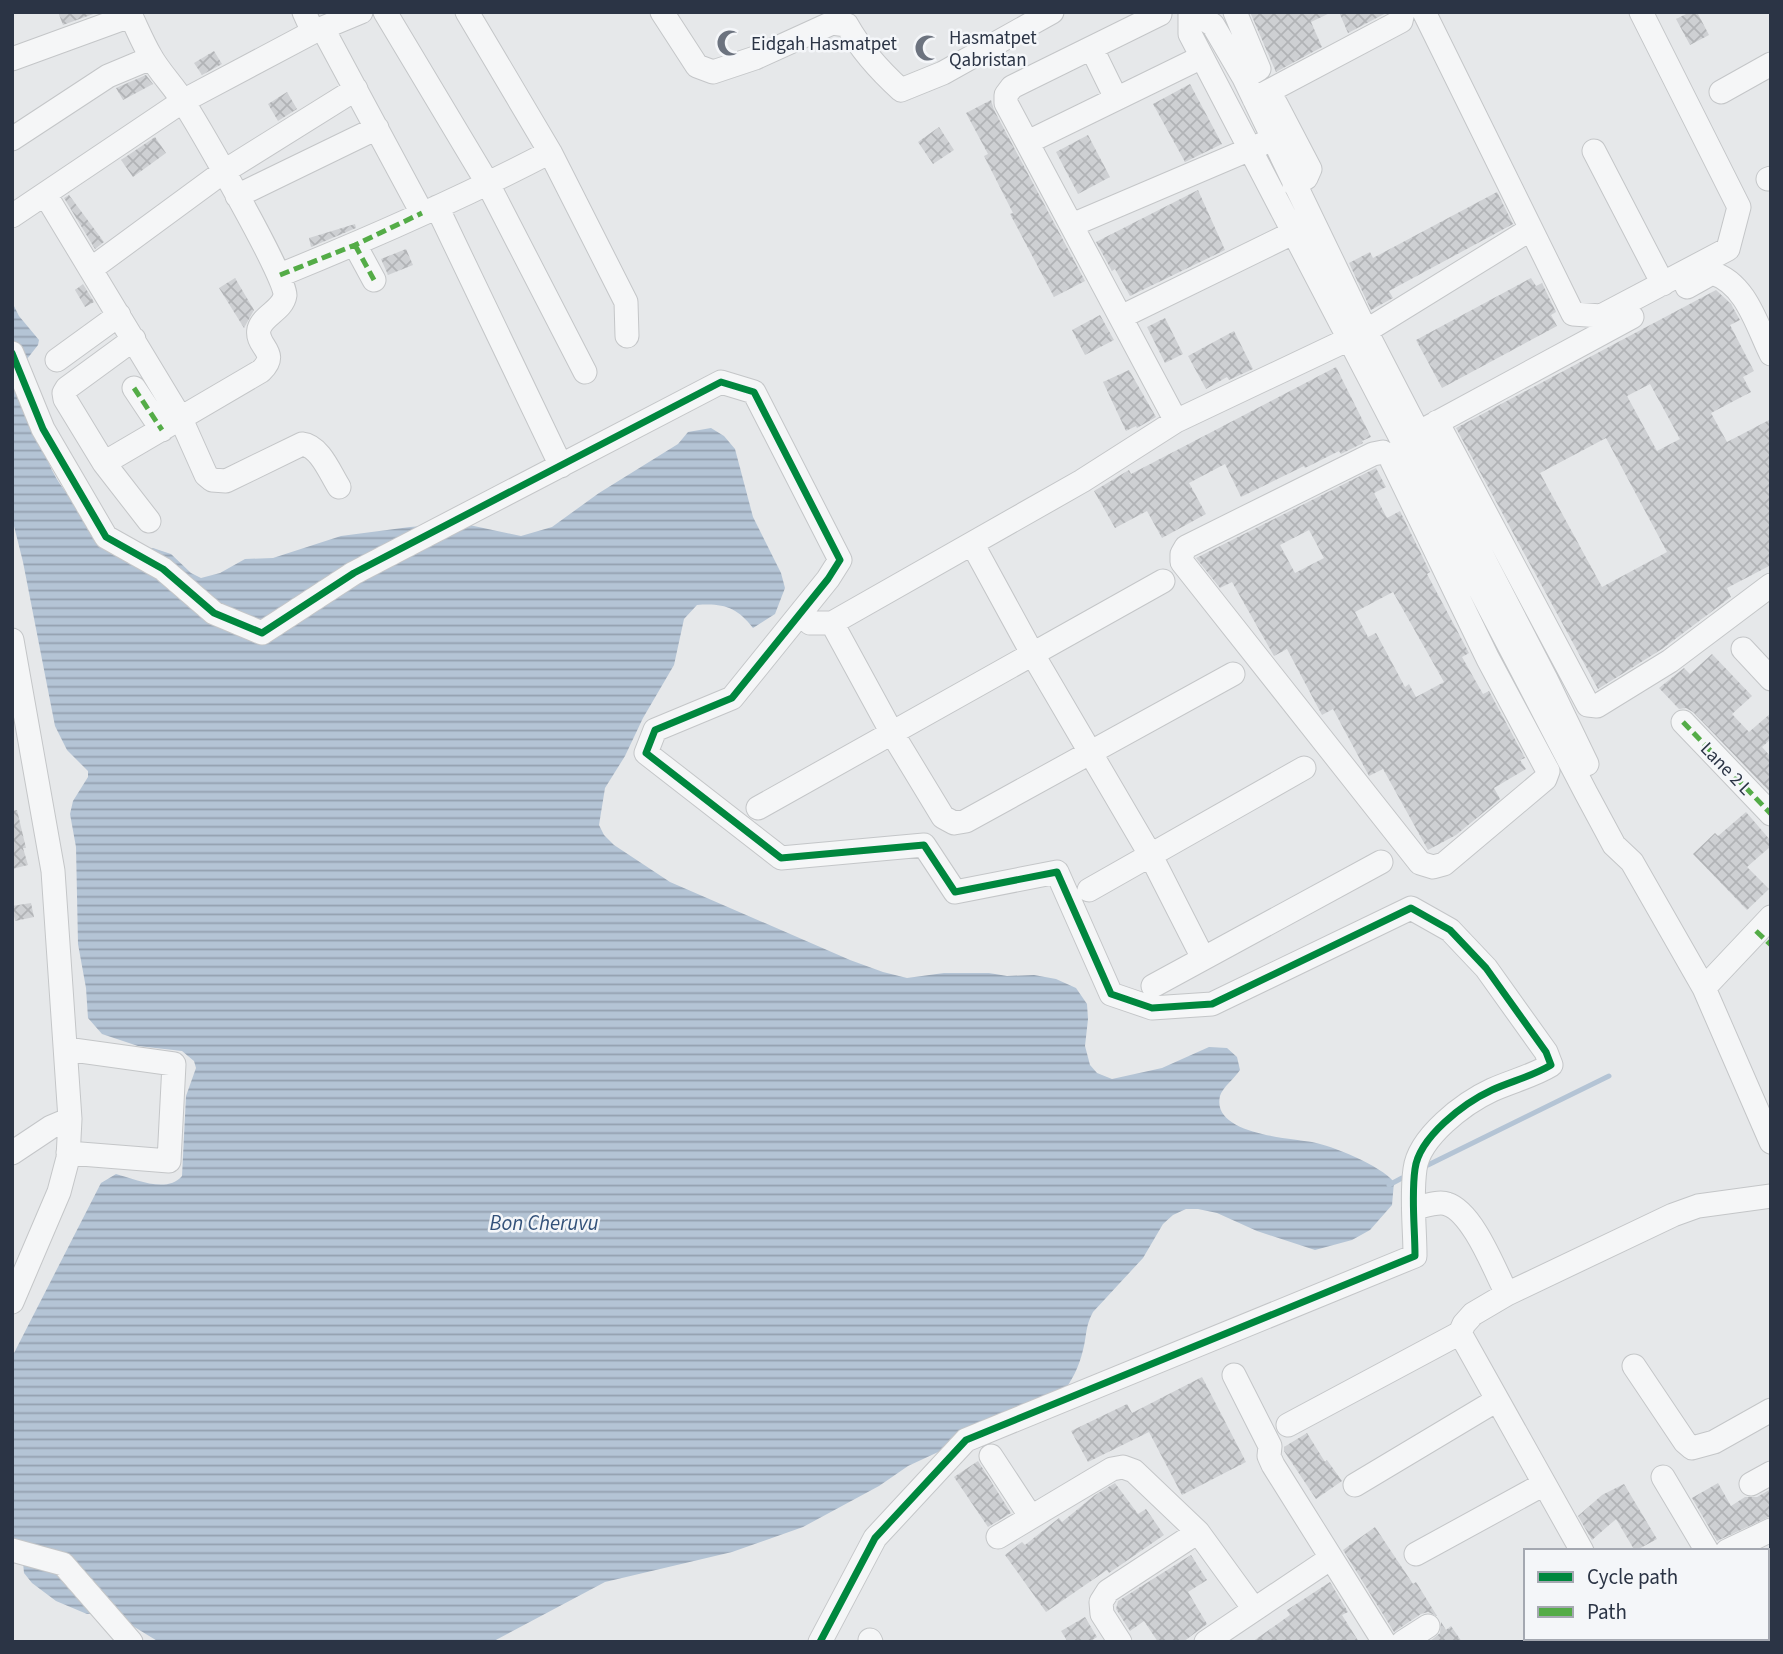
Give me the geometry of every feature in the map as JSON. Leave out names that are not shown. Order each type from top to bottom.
[{"type":"street","points":[[12,216],[183,101],[313,24],[361,12]]},
{"type":"street","points":[[386,12],[488,184],[585,372]]},
{"type":"street","points":[[467,12],[550,152],[626,302],[627,336]]},
{"type":"street","points":[[662,12],[697,66],[713,72],[754,58],[832,23],[847,25],[858,44],[901,90],[943,73],[1052,12]]},
{"type":"street","points":[[1294,184],[1306,178],[1310,169],[1213,25],[1192,12],[1191,34],[1202,57],[1251,149],[1303,227],[1520,657],[1592,790]]},
{"type":"street","points":[[1235,12],[1259,69],[1258,94],[1273,139],[1294,184],[1303,227]]},
{"type":"street","points":[[1258,94],[1401,21],[1404,12]]},
{"type":"street","points":[[1424,12],[1573,314],[1601,316],[1728,249],[1739,207],[1641,12]]},
{"type":"street","points":[[12,59],[129,14],[151,58],[183,101],[280,275],[284,289],[283,302],[260,328],[259,335],[269,356],[267,365],[104,463]]},
{"type":"street","points":[[1160,14],[1012,87],[1006,95],[1006,103],[1176,421]]},
{"type":"street","points":[[313,24],[429,210],[561,466]]},
{"type":"street","points":[[1092,49],[1116,98]]},
{"type":"street","points":[[1028,142],[1202,57]]},
{"type":"street","points":[[12,139],[108,76],[151,58]]},
{"type":"street","points":[[1721,92],[1771,64]]},
{"type":"street","points":[[91,270],[223,172],[356,89]]},
{"type":"street","points":[[237,197],[377,128]]},
{"type":"street","points":[[1072,225],[1273,139]]},
{"type":"street","points":[[1594,151],[1663,284]]},
{"type":"street","points":[[280,275],[355,245],[488,184],[550,152]]},
{"type":"street","points":[[45,194],[134,338],[171,424],[206,475],[212,480],[226,481],[302,444],[317,451],[339,486]]},
{"type":"street","points":[[1121,317],[1303,227]]},
{"type":"street","points":[[1233,674],[967,821],[954,823],[943,817],[821,623],[973,545],[1091,476],[1176,421],[1358,335],[1531,229]]},
{"type":"street","points":[[355,245],[374,280]]},
{"type":"street","points":[[1427,427],[1712,273],[1726,277],[1738,288],[1771,354]]},
{"type":"street","points":[[57,360],[119,315]]},
{"type":"street","points":[[1358,335],[1427,427],[1582,695],[1597,706],[1670,661],[1771,585]]},
{"type":"street","points":[[134,338],[64,393],[65,399],[104,463],[149,521]]},
{"type":"street","points":[[12,353],[43,429],[106,537],[163,569],[214,613],[262,633],[354,573],[721,382],[754,392],[840,560],[828,579],[732,698],[655,730],[646,753],[781,858],[924,845],[955,892],[1057,872],[1111,994],[1152,1008],[1212,1004],[1411,908],[1450,930],[1486,968],[1546,1052],[1551,1065],[1490,1091],[1442,1125],[1429,1139],[1415,1167],[1415,1256],[966,1440],[876,1538],[820,1642]]},
{"type":"street","points":[[134,388],[171,424]]},
{"type":"street","points":[[1427,427],[1520,657],[1564,692],[1582,695]]},
{"type":"street","points":[[1383,453],[1390,457],[1488,659],[1503,683],[1548,771],[1547,775],[1444,864],[1433,867],[1420,863],[1188,570],[1182,562],[1182,554],[1186,547],[1373,454],[1383,453]]},
{"type":"street","points":[[973,545],[1032,653],[1151,856],[1203,958]]},
{"type":"street","points":[[758,808],[1163,581]]},
{"type":"street","points":[[12,640],[53,871],[70,1119],[68,1153],[59,1192],[12,1302]]},
{"type":"street","points":[[1743,649],[1771,679]]},
{"type":"street","points":[[1488,659],[1520,657]]},
{"type":"street","points":[[1503,683],[1520,657]]},
{"type":"street","points":[[1546,679],[1573,733],[1614,845],[1632,862],[1704,988],[1771,1142]]},
{"type":"street","points":[[1573,733],[1582,695]]},
{"type":"street","name":"Lane 2 L","points":[[1683,722],[1771,814]]},
{"type":"street","points":[[1089,891],[1304,768]]},
{"type":"street","points":[[1153,986],[1381,862]]},
{"type":"street","points":[[1704,988],[1766,931]]},
{"type":"street","points":[[66,1049],[174,1064],[169,1161],[68,1153]]},
{"type":"street","points":[[12,1153],[51,1127],[70,1119]]},
{"type":"street","points":[[1288,1425],[1461,1333],[1464,1324],[1473,1314],[1507,1294],[1673,1215],[1699,1206],[1771,1196]]},
{"type":"street","points":[[1415,1208],[1446,1202],[1460,1211],[1471,1225],[1507,1294]]},
{"type":"street","points":[[1461,1333],[1581,1549]]},
{"type":"street","points":[[1634,1366],[1685,1442],[1692,1448],[1714,1442],[1771,1410]]},
{"type":"street","points":[[1234,1375],[1270,1446],[1269,1456],[1273,1465],[1384,1642]]},
{"type":"street","points":[[1355,1485],[1497,1400]]},
{"type":"street","points":[[991,1456],[1031,1517]]},
{"type":"street","points":[[998,1537],[1112,1469],[1124,1466],[1134,1471],[1198,1532],[1254,1609]]},
{"type":"street","points":[[1663,1477],[1706,1549]]},
{"type":"street","points":[[1416,1554],[1544,1484]]},
{"type":"street","points":[[1731,1549],[1771,1530]]},
{"type":"street","points":[[1120,1642],[1102,1614],[1101,1602],[1108,1591],[1198,1532]]},
{"type":"street","points":[[12,1550],[63,1564],[131,1642]]},
{"type":"street","points":[[1206,1642],[1331,1558]]},
{"type":"street","points":[[1403,1642],[1428,1626]]},
{"type":"water","name":"Bon Cheruvu","points":[[12,302],[19,316],[39,340],[27,359],[36,423],[45,455],[66,493],[121,547],[153,548],[171,554],[191,573],[201,578],[220,573],[245,559],[273,558],[341,536],[460,523],[521,536],[552,527],[599,493],[678,444],[688,432],[711,428],[724,436],[735,449],[753,517],[781,573],[785,588],[775,614],[753,628],[741,615],[722,606],[697,605],[684,619],[674,665],[605,788],[599,825],[604,835],[614,845],[670,882],[883,972],[907,978],[944,973],[1034,975],[1056,979],[1076,988],[1087,1004],[1085,1046],[1090,1065],[1097,1073],[1112,1079],[1162,1068],[1209,1047],[1227,1048],[1237,1057],[1240,1070],[1220,1096],[1220,1109],[1227,1119],[1254,1132],[1321,1144],[1367,1163],[1394,1182],[1392,1205],[1370,1230],[1352,1240],[1315,1250],[1257,1231],[1217,1213],[1186,1209],[1173,1215],[1163,1224],[1143,1258],[1093,1312],[1079,1362],[1061,1395],[908,1466],[879,1486],[803,1527],[732,1552],[605,1582],[492,1642],[159,1642],[118,1617],[105,1613],[87,1614],[56,1601],[32,1583],[24,1573],[22,1552],[12,1540],[12,1357],[101,1183],[116,1174],[160,1185],[176,1181],[182,1176],[186,1096],[196,1068],[194,1061],[182,1051],[138,1046],[102,1034],[88,1018],[78,944],[76,847],[70,814],[73,801],[88,777],[88,771],[67,750],[55,726],[12,518]]},
{"type":"building","points":[[58,12],[99,12],[63,25]]},
{"type":"building","points":[[1250,12],[1332,12],[1311,22],[1322,47],[1276,72]]},
{"type":"building","points":[[1339,12],[1388,12],[1348,33]]},
{"type":"building","points":[[1690,12],[1697,12],[1709,35],[1690,45],[1676,19]]},
{"type":"building","points":[[214,51],[222,64],[202,75],[194,63]]},
{"type":"building","points":[[146,75],[153,84],[123,100],[116,88]]},
{"type":"building","points":[[1190,84],[1222,144],[1185,162],[1153,104]]},
{"type":"building","points":[[287,92],[297,109],[278,121],[268,104]]},
{"type":"building","points":[[991,100],[1085,281],[1054,297],[1010,214],[1013,213],[984,156],[988,154],[966,113]]},
{"type":"building","points":[[939,127],[954,150],[933,164],[918,142]]},
{"type":"building","points":[[1088,135],[1110,177],[1078,194],[1056,152]]},
{"type":"building","points":[[155,137],[166,153],[133,177],[121,160]]},
{"type":"building","points":[[1198,190],[1225,250],[1130,296],[1096,242]]},
{"type":"building","points":[[1497,192],[1513,224],[1389,291],[1393,298],[1371,310],[1349,263],[1370,252],[1373,258]]},
{"type":"building","points":[[69,195],[104,242],[95,249],[64,198]]},
{"type":"building","points":[[355,224],[356,228],[311,247],[309,238]]},
{"type":"building","points":[[406,249],[413,265],[388,275],[381,259]]},
{"type":"building","points":[[235,278],[254,310],[244,328],[219,288]]},
{"type":"building","points":[[1531,278],[1536,286],[1542,283],[1556,312],[1551,315],[1557,326],[1442,388],[1416,340]]},
{"type":"building","points":[[83,284],[94,302],[85,307],[75,290]]},
{"type":"building","points":[[1716,290],[1731,304],[1740,320],[1730,325],[1754,371],[1743,377],[1751,392],[1711,413],[1727,442],[1771,419],[1771,565],[1727,588],[1731,597],[1662,649],[1598,689],[1456,428]],"holes":[[[1650,384],[1680,439],[1657,451],[1627,396]],[[1606,438],[1667,552],[1602,587],[1540,473]]]},
{"type":"building","points":[[1100,315],[1114,340],[1085,355],[1072,330]]},
{"type":"building","points":[[1165,318],[1183,354],[1165,363],[1147,327]]},
{"type":"building","points":[[1234,331],[1253,369],[1229,380],[1227,377],[1206,389],[1188,356]]},
{"type":"building","points":[[1336,367],[1371,437],[1362,441],[1363,443],[1341,454],[1339,451],[1305,468],[1304,466],[1241,497],[1225,464],[1189,483],[1206,514],[1162,538],[1147,511],[1115,528],[1094,491],[1129,470],[1131,474]]},
{"type":"building","points":[[1129,370],[1156,417],[1126,431],[1103,382]]},
{"type":"building","points":[[1376,468],[1386,487],[1374,493],[1387,518],[1400,511],[1430,572],[1427,574],[1469,653],[1462,657],[1483,694],[1489,691],[1525,758],[1520,760],[1526,769],[1494,788],[1500,799],[1456,835],[1428,850],[1383,769],[1369,776],[1333,709],[1322,715],[1287,649],[1274,656],[1232,582],[1220,588],[1196,558]],"holes":[[[1309,530],[1324,558],[1295,573],[1280,545]],[[1393,592],[1444,682],[1416,697],[1409,684],[1405,687],[1376,633],[1368,637],[1355,612]]]},
{"type":"building","points":[[1712,654],[1752,696],[1732,714],[1749,732],[1771,713],[1771,739],[1762,747],[1771,757],[1771,793],[1693,712],[1686,708],[1679,709],[1659,688],[1684,668],[1690,674]]},
{"type":"building","points":[[17,810],[28,865],[12,869],[12,811]]},
{"type":"building","points":[[1746,812],[1771,841],[1771,846],[1747,867],[1769,889],[1747,910],[1693,854],[1715,833],[1718,836]]},
{"type":"building","points":[[31,903],[34,917],[15,921],[12,906]]},
{"type":"building","points":[[1202,1377],[1246,1462],[1182,1495],[1149,1432],[1088,1462],[1071,1431],[1127,1404],[1132,1413]]},
{"type":"building","points":[[1307,1433],[1325,1462],[1327,1460],[1342,1481],[1316,1499],[1284,1451],[1284,1447]]},
{"type":"building","points":[[978,1461],[1011,1513],[988,1527],[954,1477]]},
{"type":"building","points":[[1115,1483],[1138,1514],[1146,1509],[1164,1535],[1046,1612],[1005,1555],[1022,1542],[1025,1545],[1059,1518],[1062,1522],[1095,1495]]},
{"type":"building","points":[[1718,1483],[1731,1506],[1745,1497],[1757,1497],[1771,1489],[1771,1516],[1717,1541],[1692,1498]]},
{"type":"building","points":[[1624,1484],[1657,1539],[1634,1549],[1616,1519],[1592,1540],[1578,1516],[1602,1495]]},
{"type":"building","points":[[1375,1527],[1413,1584],[1416,1582],[1437,1616],[1428,1612],[1421,1614],[1394,1632],[1343,1550]]},
{"type":"building","points":[[1191,1555],[1207,1580],[1188,1592],[1207,1624],[1183,1642],[1158,1642],[1144,1621],[1130,1631],[1116,1609],[1118,1601]]},
{"type":"building","points":[[1330,1582],[1348,1612],[1342,1615],[1359,1642],[1252,1642],[1290,1615],[1287,1610]]},
{"type":"building","points":[[1085,1617],[1097,1637],[1089,1642],[1068,1642],[1061,1631]]},
{"type":"building","points":[[1441,1622],[1446,1630],[1451,1626],[1462,1642],[1429,1642],[1440,1633]]},
{"type":"waterway","points":[[1428,1165],[1609,1076]]},
{"type":"waterway","points":[[1389,1185],[1402,1178]]},
{"type":"marked path","points":[[280,275],[355,245],[422,213]]},
{"type":"marked path","points":[[355,245],[374,280]]},
{"type":"marked path","points":[[134,388],[162,430]]},
{"type":"marked path","points":[[1683,722],[1771,814]]},
{"type":"marked path","points":[[1756,931],[1771,945]]},
{"type":"cycle path","points":[[12,353],[43,429],[106,537],[163,569],[214,613],[262,633],[354,573],[721,382],[754,392],[840,560],[828,579],[732,698],[655,730],[646,753],[781,858],[924,845],[955,892],[1057,872],[1111,994],[1152,1008],[1212,1004],[1411,908],[1450,930],[1486,968],[1546,1052],[1551,1065],[1492,1090],[1469,1103],[1444,1122],[1425,1145],[1418,1157],[1414,1180],[1415,1256],[966,1440],[875,1538],[820,1642]]},
{"type":"place","name":"Eidgah Hasmatpet","points":[[730,43]]},
{"type":"place","name":"Hasmatpet Qabristan","points":[[928,48]]}]
